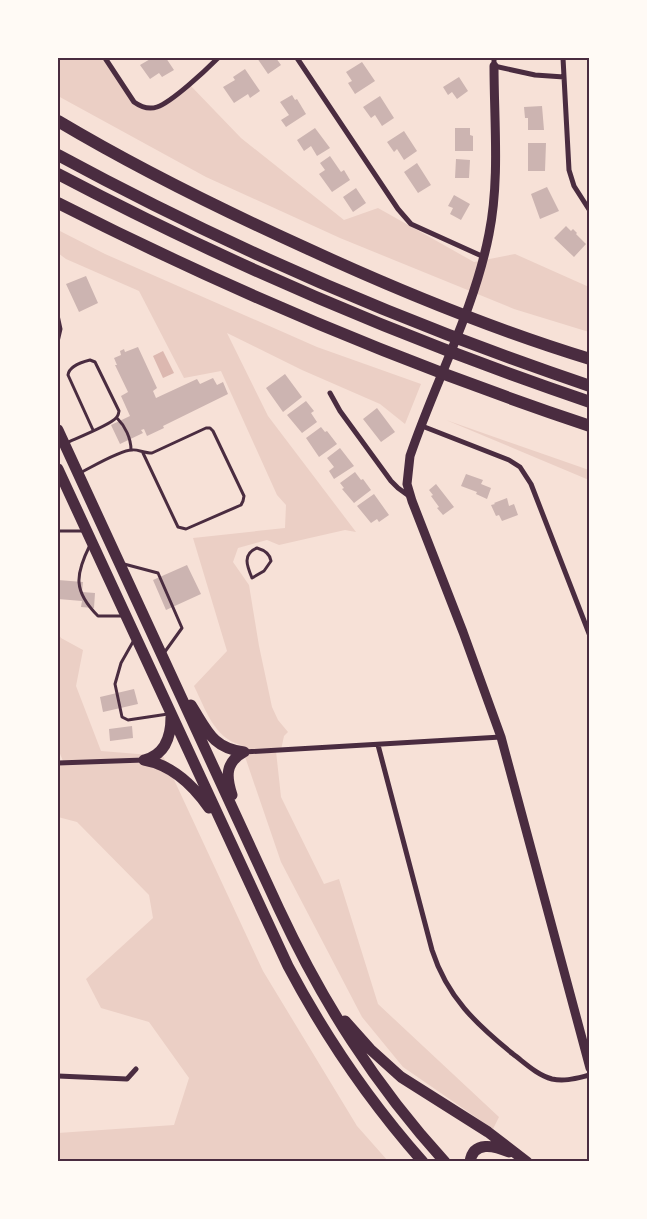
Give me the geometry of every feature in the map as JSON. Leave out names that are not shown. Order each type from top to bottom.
[{"type":"highway","points":[[58,120],[116,154],[187,191],[365,275],[449,310],[590,359]]},
{"type":"highway","points":[[58,155],[188,222],[303,275],[434,329],[590,386]]},
{"type":"highway","points":[[58,174],[172,232],[327,302],[463,357],[590,402]]},
{"type":"highway","points":[[61,206],[194,269],[316,323],[462,381],[590,426]]},
{"type":"highway","points":[[58,430],[247,840],[322,995],[352,1044],[380,1083],[421,1136],[445,1162]]},
{"type":"highway","points":[[59,475],[284,957],[316,1016],[370,1096],[423,1162]]},
{"type":"highway","points":[[164,660],[212,737],[223,747],[244,752]]},
{"type":"highway","points":[[144,760],[158,754],[164,746],[169,732],[170,713]]},
{"type":"highway","points":[[244,752],[230,764],[228,778],[247,840]]},
{"type":"highway","points":[[144,760],[165,767],[187,783],[206,805],[231,844]]},
{"type":"highway","points":[[322,995],[362,1041],[394,1071],[410,1084],[488,1132],[522,1158]]},
{"type":"highway","points":[[470,1162],[473,1153],[483,1146],[496,1147],[522,1158]]},
{"type":"street","points":[[104,58],[122,82],[129,96],[142,107],[157,107],[164,103],[218,58]]},
{"type":"street","points":[[297,58],[410,224],[484,257]]},
{"type":"street","points":[[562,58],[570,170],[574,186],[590,211]]},
{"type":"street","points":[[564,77],[535,74],[494,62],[496,133],[492,219],[478,278],[413,449],[408,468],[407,484],[410,497],[501,737],[590,1068]]},
{"type":"street","points":[[330,393],[340,411],[391,480],[410,497]]},
{"type":"street","points":[[422,426],[509,460],[520,467],[531,484],[590,636]]},
{"type":"street","points":[[244,752],[501,737]]},
{"type":"street","points":[[378,745],[432,950],[439,971],[447,986],[483,1028],[533,1069],[558,1080],[590,1075]]},
{"type":"street","points":[[58,763],[144,760]]},
{"type":"street","points":[[58,1076],[127,1079],[136,1069]]},
{"type":"lane","points":[[58,315],[61,329],[58,342]]},
{"type":"lane","points":[[64,444],[94,430],[117,418],[119,411],[94,361],[88,360],[71,368],[68,371],[68,375],[94,430]]},
{"type":"lane","points":[[117,418],[122,423],[128,436],[131,450]]},
{"type":"lane","points":[[77,474],[131,450],[152,453],[206,428],[210,428],[244,496],[244,501],[241,505],[182,530],[178,527],[143,453]]},
{"type":"lane","points":[[58,531],[86,531]]},
{"type":"lane","points":[[92,543],[81,563],[78,582],[88,606],[98,616],[125,616]]},
{"type":"lane","points":[[257,548],[270,556],[270,564],[261,573],[252,578],[247,566],[247,557],[251,551],[257,548]]},
{"type":"lane","points":[[118,562],[158,573],[182,628],[164,660]]},
{"type":"lane","points":[[135,637],[121,663],[115,684],[122,717],[128,720],[170,713]]},
{"type":"shaded area","points":[[58,58],[105,58],[129,96],[142,107],[157,107],[189,84],[241,138],[344,220],[378,208],[474,262],[515,254],[589,287],[589,332],[514,309],[340,238],[206,177],[58,96]]},
{"type":"shaded area","points":[[58,230],[105,254],[317,347],[421,384],[405,424],[380,404],[302,370],[227,333],[268,416],[356,532],[345,530],[279,545],[267,540],[238,548],[233,562],[249,585],[272,707],[278,720],[288,732],[284,736],[281,750],[276,751],[281,797],[324,884],[339,879],[378,1004],[499,1117],[493,1129],[403,1067],[362,1017],[281,862],[241,745],[217,730],[194,686],[227,651],[193,538],[285,528],[286,505],[277,495],[221,371],[184,378],[139,291],[66,259],[58,253]]},
{"type":"shaded area","points":[[163,351],[174,373],[163,378],[153,356]]},
{"type":"shaded area","points":[[446,420],[589,470],[589,480]]},
{"type":"shaded area","points":[[58,633],[61,638],[83,650],[76,686],[101,751],[163,756],[263,971],[357,1126],[388,1161],[58,1161],[58,1133],[174,1125],[189,1078],[149,1022],[101,1008],[86,979],[153,918],[149,895],[77,822],[58,817],[58,761],[63,761],[58,749]]},
{"type":"building","points":[[152,58],[166,58],[174,70],[162,77],[159,73],[150,79],[140,65]]},
{"type":"building","points":[[257,58],[276,58],[281,65],[268,74]]},
{"type":"building","points":[[362,62],[375,81],[355,94],[348,83],[352,81],[346,72]]},
{"type":"building","points":[[245,69],[260,91],[250,98],[248,94],[234,103],[223,87],[235,80],[233,77]]},
{"type":"building","points":[[459,77],[468,91],[457,99],[452,92],[448,95],[443,87]]},
{"type":"building","points":[[292,95],[295,100],[297,99],[306,114],[286,127],[281,120],[289,115],[280,102]]},
{"type":"building","points":[[380,96],[394,118],[382,126],[375,115],[371,118],[363,107]]},
{"type":"building","points":[[542,106],[544,130],[528,130],[528,118],[525,118],[524,107]]},
{"type":"building","points":[[315,128],[330,148],[317,156],[311,146],[304,151],[297,140]]},
{"type":"building","points":[[455,128],[470,128],[470,135],[473,136],[473,151],[455,151]]},
{"type":"building","points":[[404,131],[417,151],[404,160],[397,149],[394,152],[387,142]]},
{"type":"building","points":[[528,143],[546,143],[545,171],[528,171]]},
{"type":"building","points":[[330,156],[341,172],[344,170],[350,180],[332,192],[319,174],[325,170],[320,163]]},
{"type":"building","points":[[456,159],[470,160],[469,178],[455,178]]},
{"type":"building","points":[[417,163],[431,185],[418,193],[404,172]]},
{"type":"building","points":[[547,187],[559,211],[540,219],[531,194]]},
{"type":"building","points":[[356,188],[366,203],[353,212],[343,197]]},
{"type":"building","points":[[454,195],[470,204],[461,220],[450,214],[453,208],[448,206]]},
{"type":"building","points":[[566,226],[571,231],[573,229],[586,244],[574,257],[554,238]]},
{"type":"building","points":[[86,276],[98,303],[79,312],[66,284]]},
{"type":"building","points":[[138,347],[157,388],[153,391],[156,398],[197,379],[200,384],[213,378],[217,385],[223,382],[228,394],[163,426],[164,428],[147,436],[144,429],[141,430],[143,433],[120,444],[111,425],[130,416],[121,396],[128,392],[115,365],[117,365],[114,358],[121,355],[120,351],[124,349],[125,352]]},
{"type":"building","points":[[285,374],[302,397],[283,412],[266,388]]},
{"type":"building","points":[[306,401],[314,411],[311,413],[317,422],[302,433],[287,415]]},
{"type":"building","points":[[377,408],[395,432],[381,442],[363,419]]},
{"type":"building","points":[[321,427],[325,432],[327,431],[337,444],[319,457],[306,438]]},
{"type":"building","points":[[340,448],[354,466],[334,479],[329,471],[334,467],[327,458]]},
{"type":"building","points":[[355,472],[371,490],[354,503],[342,489],[344,488],[340,483]]},
{"type":"building","points":[[466,474],[483,480],[481,484],[491,488],[487,499],[476,494],[477,492],[461,486]]},
{"type":"building","points":[[436,484],[454,507],[443,515],[437,508],[439,507],[429,490]]},
{"type":"building","points":[[374,494],[389,515],[379,522],[377,519],[371,523],[357,506]]},
{"type":"building","points":[[507,498],[509,506],[514,504],[518,515],[502,521],[499,515],[496,516],[491,505]]},
{"type":"building","points":[[187,565],[201,594],[166,610],[153,580]]},
{"type":"building","points":[[58,580],[83,582],[82,592],[95,593],[94,608],[81,607],[82,601],[58,599]]},
{"type":"building","points":[[134,689],[138,704],[103,712],[100,697]]},
{"type":"building","points":[[132,726],[133,738],[110,741],[109,729]]}]
